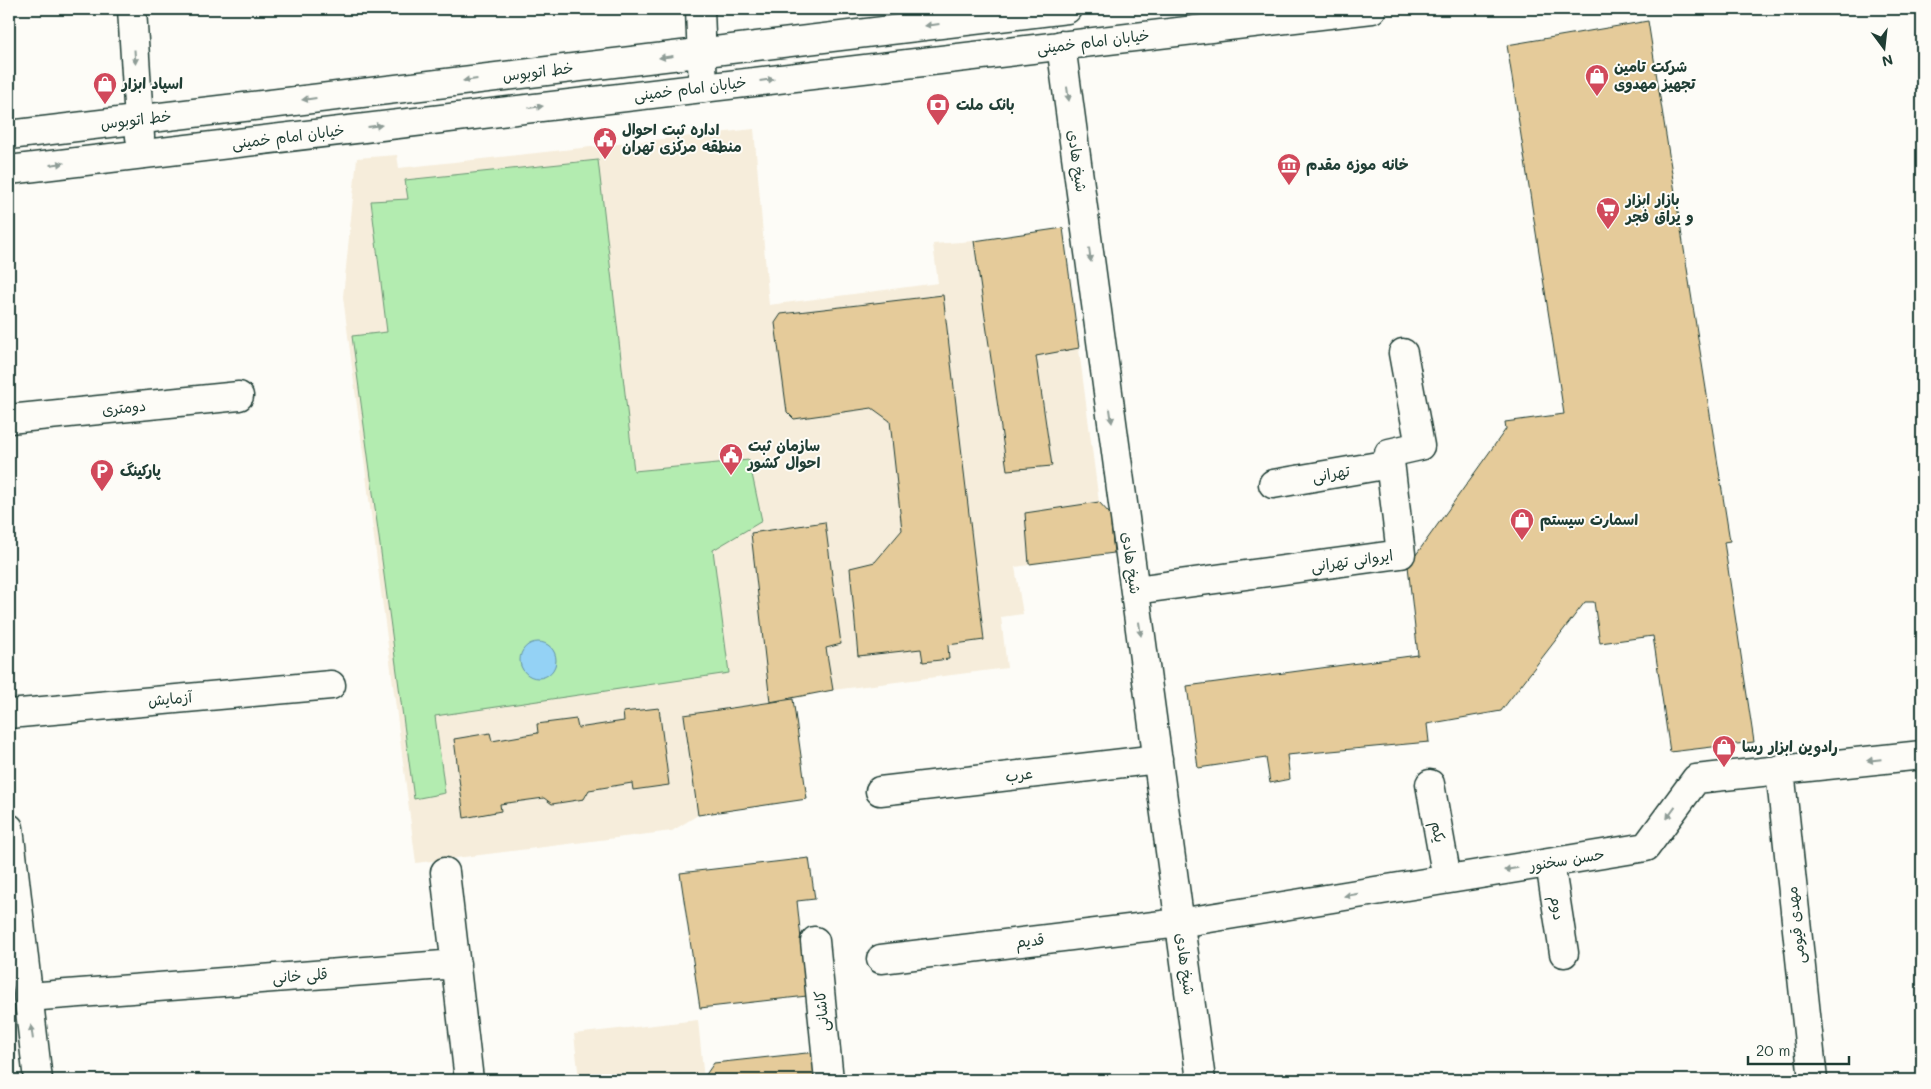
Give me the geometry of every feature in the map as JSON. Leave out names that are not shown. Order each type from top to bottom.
[{"type":"street","points":[[132,9],[141,155]]},
{"type":"street","points":[[700,9],[703,88]]},
{"type":"street","name":"خط اتوبوس","points":[[9,135],[1067,9]]},
{"type":"street","name":"خیابان امام خمینی","points":[[9,170],[1360,9]]},
{"type":"street","name":"شیخ هادی","points":[[1061,45],[1201,1080]]},
{"type":"street","points":[[1390,464],[1388,453],[1420,446],[1403,353]]},
{"type":"street","name":"دومتری","points":[[9,420],[239,396]]},
{"type":"street","name":"ایروانی تهرانی","points":[[1135,590],[1401,554],[1390,464]]},
{"type":"street","name":"تهرانی","points":[[1273,484],[1390,464]]},
{"type":"street","name":"آزمایش","points":[[9,714],[331,685]]},
{"type":"street","name":"حسن سخنور","points":[[1180,923],[1646,847],[1696,778],[1922,755]]},
{"type":"street","name":"عرب","points":[[880,791],[1158,759]]},
{"type":"street","name":"مهدی قیومی","points":[[1780,770],[1813,1080]]},
{"type":"street","name":"یکم","points":[[1430,784],[1446,879]]},
{"type":"street","points":[[9,828],[21,988],[38,1080]]},
{"type":"street","name":"دوم","points":[[1550,863],[1564,953]]},
{"type":"street","points":[[445,872],[469,1080]]},
{"type":"street","name":"قدیم","points":[[881,959],[1180,923]]},
{"type":"street","name":"کاشانی","points":[[814,941],[829,1080]]},
{"type":"street","name":"قلی خانی","points":[[21,988],[456,964]]},
{"type":"shaded area","name":"سازمان ثبت احوال کشور","points":[[754,129],[769,305],[938,283],[933,244],[974,241],[1063,228],[1099,502],[1110,514],[1114,553],[1015,567],[1023,614],[1001,617],[1007,668],[833,690],[793,699],[807,799],[698,815],[672,831],[416,863],[343,297],[357,158],[397,155],[399,168]]},
{"type":"shaded area","points":[[698,1020],[704,1080],[579,1080],[574,1034]]},
{"type":"green space","points":[[598,160],[634,471],[749,460],[762,521],[713,550],[729,673],[435,716],[445,793],[414,799],[352,336],[387,332],[371,201],[408,199],[405,180]],"holes":[[[549,646],[555,655],[555,663],[552,670],[546,675],[539,677],[531,676],[524,671],[520,662]]]},
{"type":"water","points":[[538,642],[545,643],[551,647],[555,653],[555,667],[551,673],[545,677],[538,678],[531,677],[525,673],[521,667],[520,660],[521,653],[525,647],[531,643]]},
{"type":"building","name":"بازار ابزار و یراق فجر","points":[[1648,21],[1730,541],[1724,542],[1754,742],[1670,752],[1653,636],[1600,643],[1594,602],[1585,602],[1501,711],[1427,724],[1429,742],[1287,755],[1290,779],[1270,783],[1266,758],[1198,768],[1187,686],[1418,655],[1408,566],[1506,429],[1505,422],[1564,414],[1507,45]]},
{"type":"building","points":[[1063,228],[1079,348],[1036,356],[1052,466],[1007,470],[974,241]]},
{"type":"building","points":[[943,295],[984,640],[948,645],[949,659],[923,662],[921,649],[858,656],[850,568],[875,562],[902,530],[890,421],[872,408],[794,419],[787,412],[775,323],[781,314]]},
{"type":"building","points":[[1099,502],[1110,514],[1114,553],[1029,564],[1025,513]]},
{"type":"building","points":[[825,522],[841,644],[826,648],[833,690],[770,702],[751,533]]},
{"type":"building","points":[[793,699],[807,799],[698,815],[684,715]]},
{"type":"building","points":[[659,708],[669,785],[633,790],[632,783],[589,790],[584,799],[552,804],[544,798],[500,804],[501,811],[464,818],[454,739],[490,733],[492,741],[538,733],[537,724],[576,719],[578,728],[624,721],[623,712]]},
{"type":"building","points":[[809,858],[815,899],[797,901],[807,996],[700,1008],[680,873]]},
{"type":"building","points":[[816,1052],[819,1080],[706,1080],[705,1076],[714,1063]]},
{"type":"place","name":"شرکت تامین تجهیز مهدوی","points":[[1597,97]]},
{"type":"place","name":"اسپاد ابزار","points":[[105,105]]},
{"type":"place","name":"بانک ملت","points":[[938,126]]},
{"type":"place","name":"اداره ثبت احوال منطقه مركزی تهران","points":[[605,160]]},
{"type":"place","name":"خانه موزه مقدم","points":[[1289,186]]},
{"type":"place","name":"بازار ابزار و یراق فجر","points":[[1608,230]]},
{"type":"place","name":"سازمان ثبت احوال کشور","points":[[731,476]]},
{"type":"place","name":"پارکینگ","points":[[102,492]]},
{"type":"place","name":"اسمارت سیستم","points":[[1522,541]]},
{"type":"place","name":"رادوین ابزار رسا","points":[[1724,768]]}]
